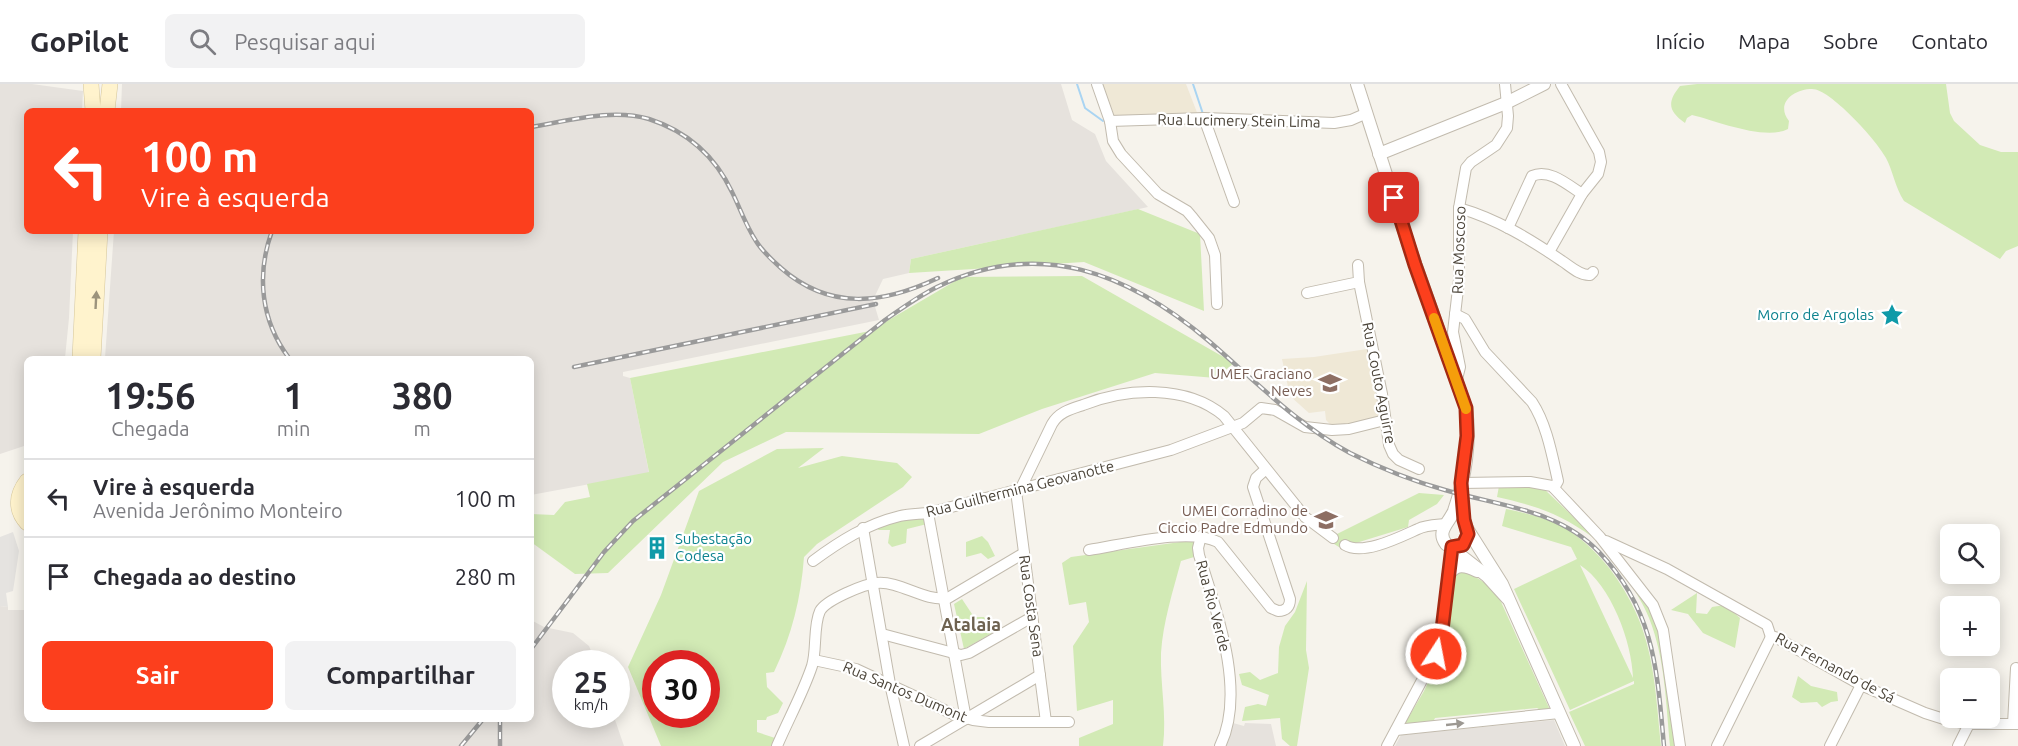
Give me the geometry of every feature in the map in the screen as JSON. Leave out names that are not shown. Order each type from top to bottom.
[{"type":"main road","points":[[92,84],[93,108]]},
{"type":"main road","points":[[107,108],[110,84]]},
{"type":"main road","points":[[80,356],[87,234]]},
{"type":"main road","points":[[93,356],[100,234]]},
{"type":"main road","points":[[24,486],[18,503],[24,519]]},
{"type":"street","points":[[1097,84],[1110,121],[1116,148],[1158,194],[1187,211],[1209,238],[1215,255],[1217,304]]},
{"type":"street","points":[[1357,84],[1415,265],[1457,379],[1466,408],[1468,428],[1461,483],[1454,510],[1442,533],[1448,545],[1448,576],[1441,638],[1436,654],[1387,746]]},
{"type":"street","name":"Rua Moscoso","points":[[1505,84],[1507,128],[1496,145],[1466,168],[1459,208],[1459,280],[1455,314],[1465,319],[1485,352],[1535,405],[1545,429],[1558,481],[1554,488]]},
{"type":"street","points":[[1380,154],[1506,104],[1544,84]]},
{"type":"street","points":[[1555,84],[1575,120]]},
{"type":"street","points":[[1549,252],[1582,194],[1598,174],[1601,162],[1599,152],[1561,84]]},
{"type":"street","name":"Rua Lucimery Stein Lima","points":[[1110,121],[1204,118],[1334,123],[1351,120],[1367,113]]},
{"type":"street","points":[[1204,118],[1234,202]]},
{"type":"street","points":[[1508,228],[1532,176],[1538,173],[1548,174],[1582,194]]},
{"type":"street","points":[[1459,208],[1481,215],[1508,228],[1583,275],[1587,276],[1593,272]]},
{"type":"street","name":"Rua Couto Aguirre","points":[[1358,265],[1359,282],[1382,394],[1389,445],[1394,454],[1403,462],[1419,469]]},
{"type":"street","points":[[1307,293],[1359,282]]},
{"type":"street","points":[[1455,314],[1454,337],[1460,367],[1457,379]]},
{"type":"street","points":[[1018,490],[1056,417],[1100,399],[1136,392],[1167,393],[1208,405],[1219,412],[1233,426],[1305,517],[1333,538]]},
{"type":"street","name":"Rua Guilhermina Geovanotte","points":[[813,561],[863,528],[899,516],[928,513],[1152,456],[1244,423],[1258,410],[1268,408],[1305,427],[1342,430],[1385,420]]},
{"type":"street","points":[[1089,550],[1172,537],[1201,536],[1218,542],[1271,608],[1278,611],[1288,608],[1290,598],[1253,487],[1256,478],[1266,469]]},
{"type":"street","points":[[1461,483],[1544,483],[1554,488],[1604,541],[1659,616],[1680,746]]},
{"type":"street","points":[[1448,545],[1461,546],[1467,541],[1461,483]]},
{"type":"street","name":"Rua Costa Sena","points":[[1018,490],[1046,722]]},
{"type":"street","points":[[928,513],[966,718]]},
{"type":"street","points":[[1345,545],[1359,549],[1424,527],[1456,521],[1466,527],[1502,584],[1575,746]]},
{"type":"street","points":[[863,528],[890,684],[904,746]]},
{"type":"street","points":[[1412,532],[1427,533],[1448,545],[1487,576],[1507,598]]},
{"type":"street","name":"Rua Rio Verde","points":[[1201,536],[1199,555],[1219,619],[1228,666],[1230,696],[1228,719],[1220,746]]},
{"type":"street","name":"Rua Fernando de Sá","points":[[1604,541],[1667,569],[1767,625],[1771,637],[1861,685],[1940,718]]},
{"type":"street","points":[[777,746],[814,660],[822,608],[859,587],[873,583],[887,584],[944,599],[1024,553]]},
{"type":"street","points":[[1448,576],[1454,568],[1461,566],[1487,576]]},
{"type":"street","points":[[882,634],[961,656],[1032,617]]},
{"type":"street","points":[[1717,746],[1771,637]]},
{"type":"street","name":"Rua Santos Dumont","points":[[814,660],[848,666],[966,718],[989,723],[1068,722]]},
{"type":"street","points":[[2015,724],[2016,668]]},
{"type":"street","points":[[920,746],[1040,675]]},
{"type":"street","points":[[1830,746],[1861,685]]},
{"type":"street","points":[[1396,729],[1559,713]]},
{"type":"street","points":[[1958,746],[1967,728]]},
{"type":"shaded area","points":[[0,84],[32,84],[83,91],[82,108],[24,108],[24,234],[73,234],[69,318],[65,356],[24,356],[24,446],[0,454]]},
{"type":"shaded area","points":[[122,84],[1061,84],[1072,120],[1095,134],[1106,161],[1148,207],[911,259],[909,273],[883,279],[873,300],[879,320],[623,372],[623,376],[630,378],[649,473],[534,494],[534,356],[105,356],[114,234],[534,234],[534,108],[121,108]]},
{"type":"shaded area","points":[[1101,84],[1186,84],[1198,115],[1112,117]]},
{"type":"shaded area","name":"UMEF Graciano Neves","points":[[1367,349],[1380,417],[1342,426],[1331,425],[1326,420],[1325,411],[1309,413],[1290,396],[1282,359]]},
{"type":"shaded area","points":[[13,532],[19,551],[13,591],[6,593],[8,607],[0,606],[0,537]]},
{"type":"shaded area","points":[[0,606],[8,607],[8,610],[24,610],[24,722],[534,722],[534,622],[544,627],[573,633],[591,650],[552,650],[552,728],[618,728],[624,746],[0,746]]},
{"type":"shaded area","points":[[1554,720],[1565,746],[1395,746],[1401,735]]},
{"type":"shaded area","points":[[1233,723],[1244,726],[1245,723],[1271,724],[1276,746],[1226,746]]},
{"type":"green space","points":[[1697,84],[1946,84],[1950,113],[1954,121],[1980,145],[2001,152],[2018,152],[2018,246],[2006,251],[2000,259],[1904,201],[1891,168],[1877,145],[1843,108],[1820,91],[1812,89],[1793,94],[1788,98],[1784,108],[1789,121],[1788,129],[1767,133],[1741,129],[1692,115],[1685,123],[1675,114],[1671,102],[1680,86]]},
{"type":"green space","points":[[1138,209],[1200,234],[1204,311],[1084,262],[909,273],[911,259]]},
{"type":"green space","points":[[1082,276],[1234,363],[1216,378],[1155,373],[1042,409],[979,434],[786,432],[723,462],[608,573],[575,574],[534,544],[534,514],[554,515],[565,502],[590,497],[587,484],[649,472],[630,378],[870,331],[962,277]]},
{"type":"green space","points":[[824,448],[798,468],[842,456],[897,463],[912,477],[903,487],[817,544],[804,557],[801,587],[791,630],[774,672],[766,673],[767,687],[783,703],[778,713],[767,717],[766,720],[757,720],[757,732],[775,738],[772,746],[661,746],[653,728],[720,728],[720,650],[642,650],[642,701],[630,672],[630,663],[661,595],[699,491],[777,449]]},
{"type":"green space","points":[[1499,486],[1543,488],[1602,544],[1564,519],[1497,497]]},
{"type":"green space","points":[[1419,493],[1444,495],[1437,504],[1409,520],[1408,527],[1356,543],[1347,541],[1342,549],[1331,542],[1335,535]]},
{"type":"green space","points":[[1506,509],[1549,521],[1570,531],[1582,540],[1610,569],[1625,591],[1644,632],[1653,675],[1661,746],[1585,746],[1569,712],[1634,684],[1634,681],[1570,710],[1514,589],[1577,559],[1571,547],[1502,526]],"holes":[[[1580,565],[1601,586],[1618,616],[1629,648],[1633,678]]]},
{"type":"green space","points":[[924,516],[927,524],[907,529],[906,543],[892,547],[888,543],[890,530],[879,530],[874,527]]},
{"type":"green space","points":[[982,536],[995,556],[988,559],[981,553],[966,557],[966,542]]},
{"type":"green space","points":[[1195,540],[1194,557],[1181,561],[1164,630],[1161,653],[1163,746],[1079,746],[1079,738],[1113,724],[1113,700],[1077,711],[1073,646],[1089,622],[1086,602],[1069,605],[1062,563],[1071,557]]},
{"type":"green space","points":[[1466,571],[1497,593],[1550,710],[1545,713],[1537,708],[1435,718],[1432,724],[1404,725],[1424,691],[1442,653],[1447,636],[1455,575]]},
{"type":"green space","points":[[1307,581],[1306,650],[1309,668],[1297,746],[1290,746],[1282,739],[1280,718],[1242,721],[1245,707],[1258,704],[1266,706],[1269,695],[1242,685],[1239,674],[1250,672],[1260,680],[1278,673],[1279,647],[1285,626],[1295,612]]},
{"type":"green space","points":[[1629,581],[1656,616],[1676,746],[1670,746],[1664,681],[1654,633],[1645,608]]},
{"type":"green space","points":[[1697,593],[1696,613],[1707,614],[1712,607],[1725,605],[1740,618],[1735,648],[1703,633],[1688,614],[1671,610]]},
{"type":"green space","points":[[962,599],[974,617],[984,617],[992,633],[964,649],[954,604]]},
{"type":"green space","points":[[1798,676],[1811,686],[1837,692],[1838,701],[1822,707],[1817,702],[1801,703],[1792,697]]},
{"type":"waterway","points":[[1077,84],[1085,108],[1103,121]]},
{"type":"waterway","points":[[1193,84],[1203,114]]},
{"type":"railway","points":[[534,126],[590,117],[620,115],[649,119],[675,130],[698,146],[717,167],[732,192],[752,235],[764,252],[800,282],[818,291],[838,297],[877,298],[917,287],[938,278]]},
{"type":"railway","points":[[271,234],[264,264],[264,297],[272,329],[288,356]]},
{"type":"railway","points":[[534,645],[604,552],[633,521],[885,320],[937,287],[975,272],[1011,265],[1047,264],[1081,270],[1115,281],[1148,297],[1210,342],[1294,416],[1350,453],[1421,483],[1527,511],[1565,526],[1583,538],[1618,574],[1642,619],[1655,667],[1664,746]]},
{"type":"railway","points":[[574,367],[876,304]]},
{"type":"railway","points":[[461,746],[481,722]]},
{"type":"railway","points":[[500,722],[500,746]]},
{"type":"slow traffic","points":[[1434,318],[1466,409]]},
{"type":"place","name":"Morro de Argolas","points":[[1892,315]]},
{"type":"place","name":"UMEF Graciano Neves","points":[[1330,383]]},
{"type":"place","name":"UMEI Corradino de Ciccio Padre Edmundo","points":[[1326,520]]},
{"type":"place","name":"Subestação Codesa","points":[[657,548]]},
{"type":"district","name":"Atalaia","points":[[971,625]]},
{"type":"route","points":[[1394,198],[1415,265],[1463,396],[1468,428],[1461,483],[1464,520],[1468,534],[1467,541],[1463,545],[1452,547],[1441,638],[1436,654]]}]
